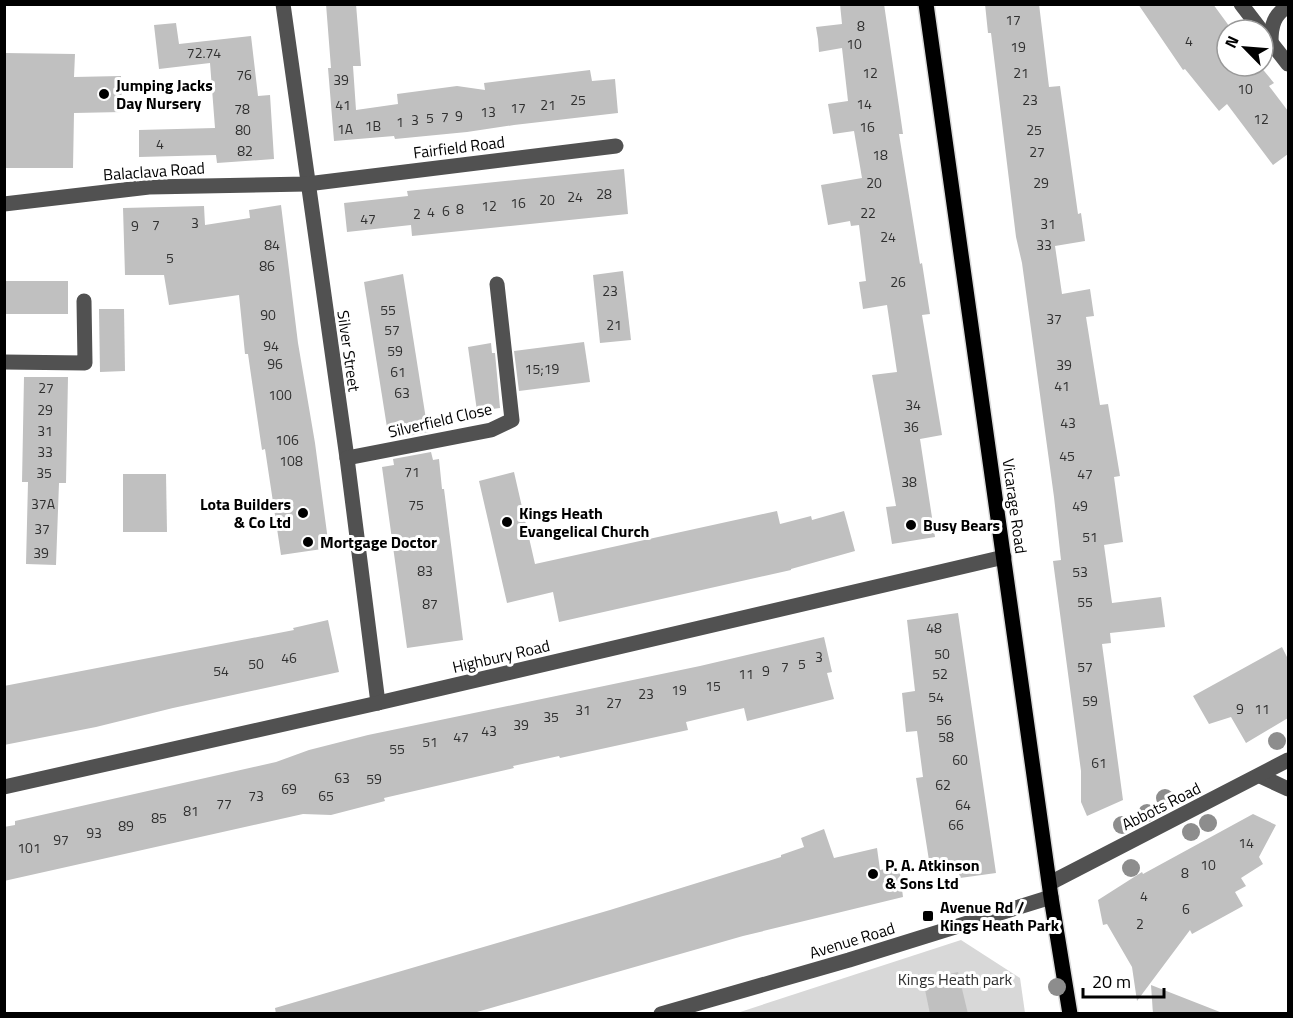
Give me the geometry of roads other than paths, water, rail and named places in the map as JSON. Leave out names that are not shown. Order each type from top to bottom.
[{"type":"main road","name":"Vicarage Road","points":[[926,4],[1070,1014]]},
{"type":"street","name":"Silver Street","points":[[283,4],[378,703]]},
{"type":"street","points":[[1241,4],[1252,18]]},
{"type":"street","points":[[1275,18],[1280,11],[1288,6]]},
{"type":"street","points":[[1275,48],[1288,64]]},
{"type":"street","name":"Fairfield Road","points":[[307,183],[616,146]]},
{"type":"street","name":"Balaclava Road","points":[[4,204],[149,187],[307,183]]},
{"type":"street","name":"Silverfield Close","points":[[346,458],[491,430],[512,420],[497,284]]},
{"type":"street","points":[[4,362],[85,363],[84,301]]},
{"type":"street","name":"Highbury Road","points":[[4,787],[378,703],[1004,556]]},
{"type":"street","name":"Abbots Road","points":[[1051,890],[1288,760]]},
{"type":"street","points":[[1260,776],[1288,789]]},
{"type":"street","name":"Avenue Road","points":[[661,1014],[849,960],[1051,890]]},
{"type":"place","name":"Jumping Jacks Day Nursery","points":[[104,94]]},
{"type":"place","name":"Lota Builders & Co Ltd","points":[[303,513]]},
{"type":"place","name":"Kings Heath Evangelical Church","points":[[507,522]]},
{"type":"place","name":"Busy Bears","points":[[911,525]]},
{"type":"place","name":"Mortgage Doctor","points":[[308,542]]},
{"type":"place","name":"P. A. Atkinson & Sons Ltd","points":[[873,874]]},
{"type":"place","name":"Avenue Rd / Kings Heath Park","points":[[928,916]]},
{"type":"park label","name":"Kings Heath park","points":[[955,979]]}]
